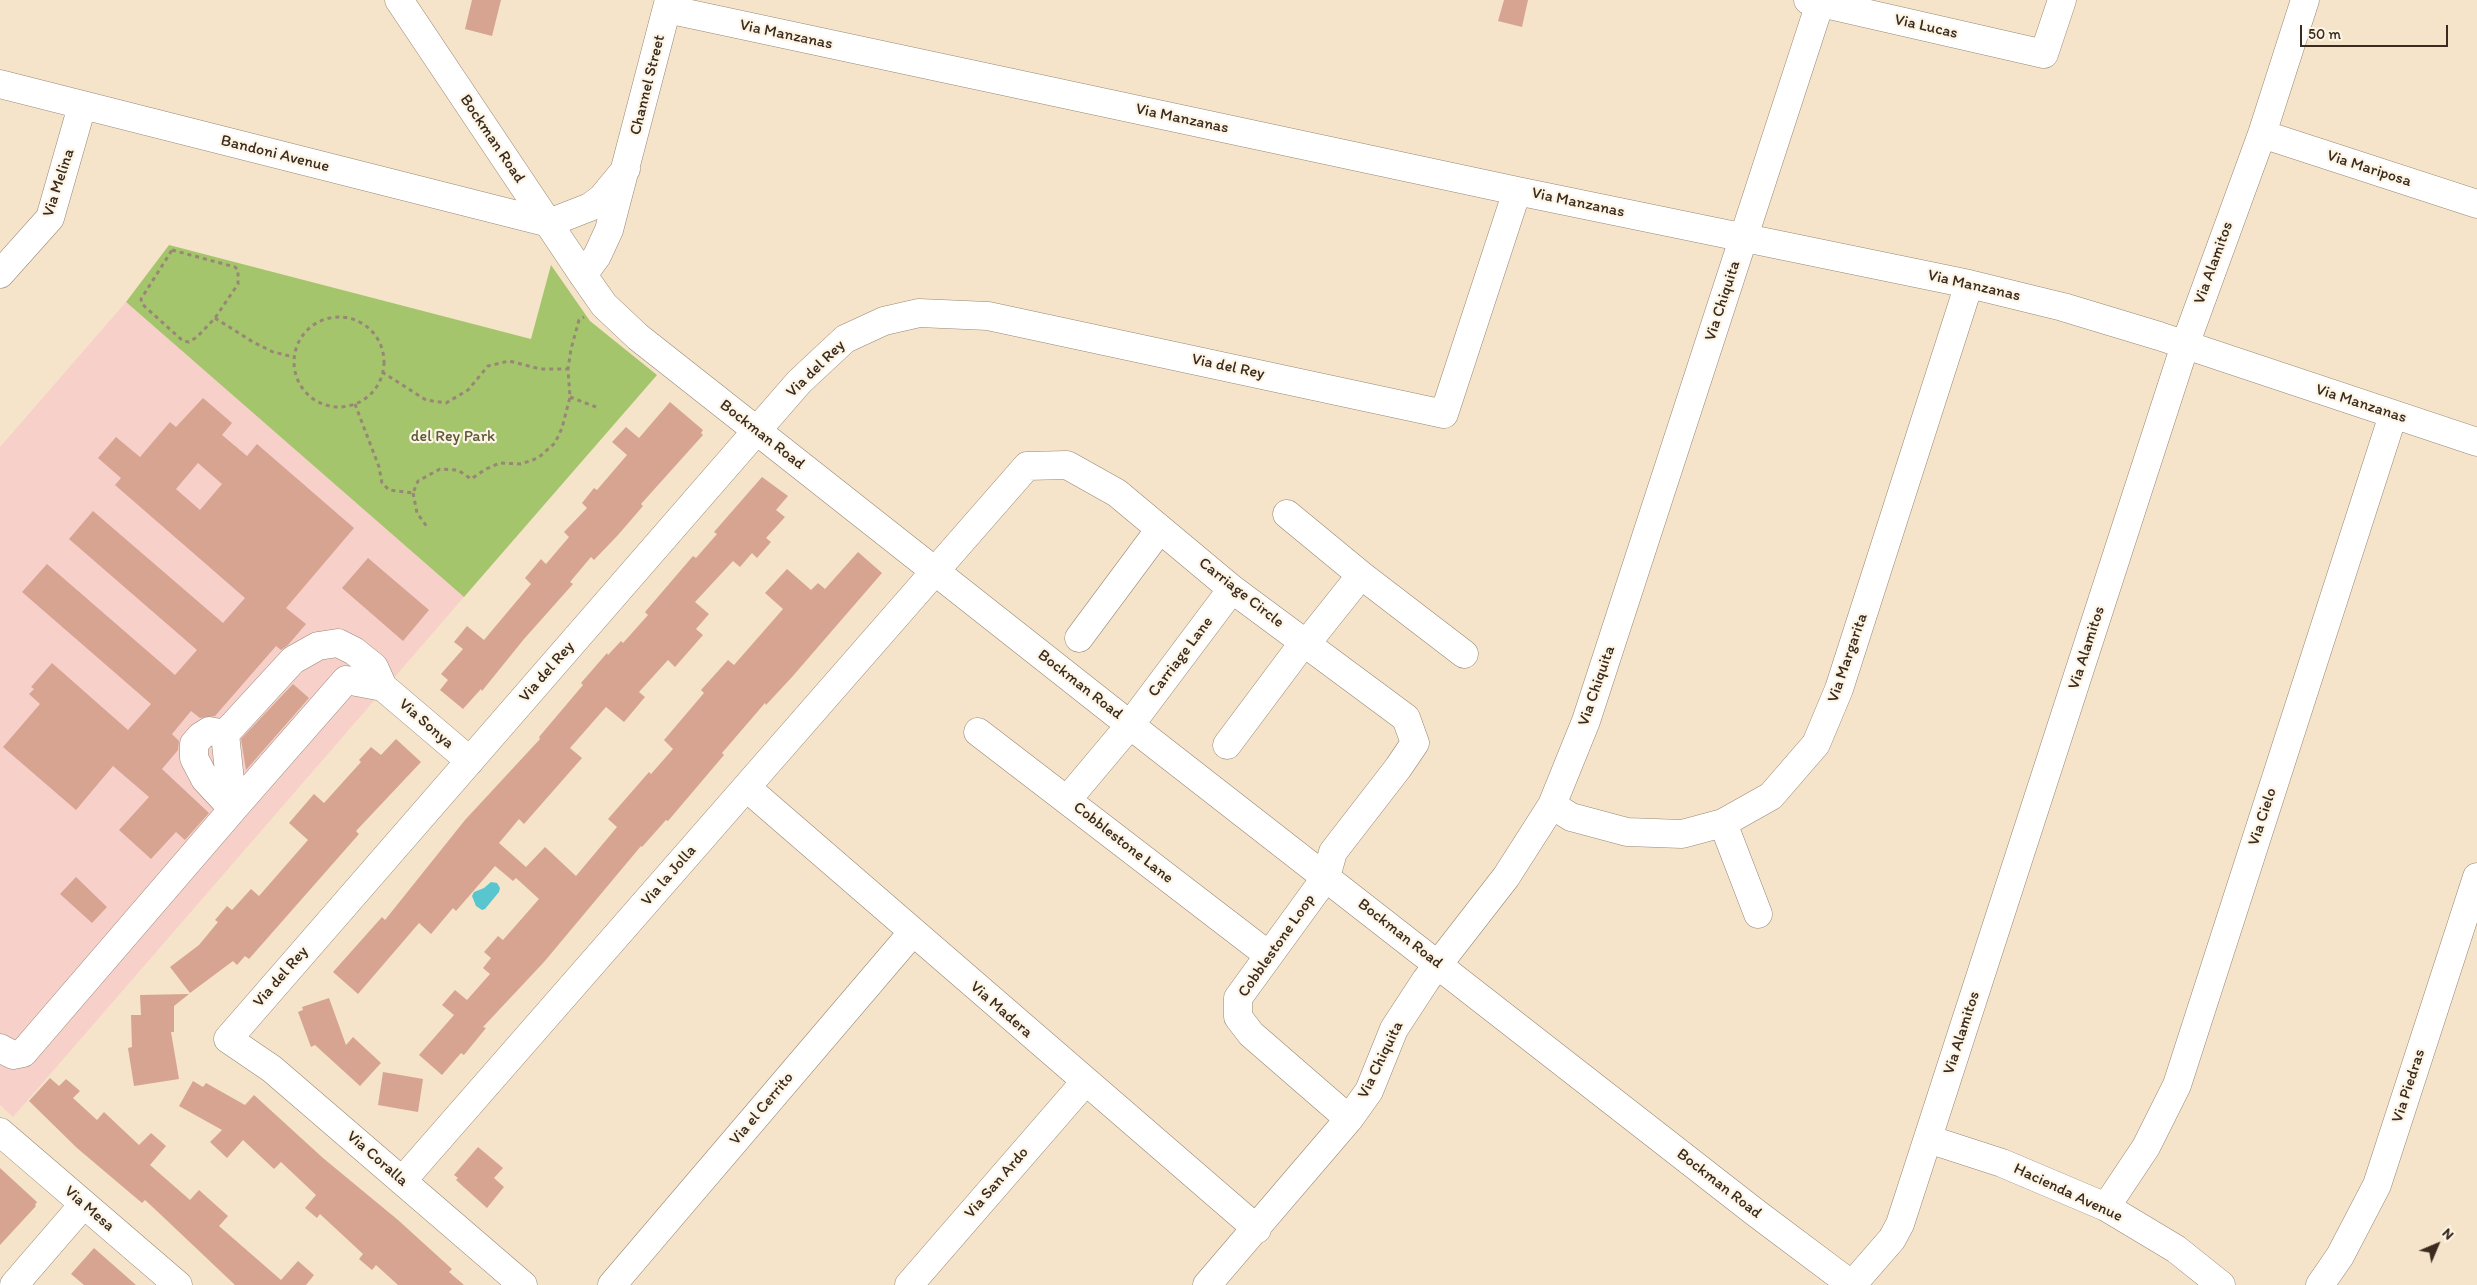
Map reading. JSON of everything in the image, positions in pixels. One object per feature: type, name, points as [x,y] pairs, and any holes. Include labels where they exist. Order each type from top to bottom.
[{"type":"street","name":"Bockman Road","points":[[399,0],[604,305],[638,337],[1130,725],[1438,963],[1756,1213],[1852,1285]]},
{"type":"street","name":"Via Lucas","points":[[1816,1],[2044,54],[2062,0]]},
{"type":"street","name":"Via Alamitos","points":[[1852,1285],[1892,1239],[1900,1224],[2184,345],[2262,134],[2305,0]]},
{"type":"street","name":"Via Chiquita","points":[[1208,1285],[1349,1119],[1369,1091],[1394,1029],[1438,963],[1506,876],[1552,805],[1586,721],[1744,238],[1816,1]]},
{"type":"street","name":"Channel Street","points":[[583,275],[597,256],[609,230],[668,4]]},
{"type":"street","name":"Via Manzanas","points":[[668,4],[1517,191],[1969,284],[2063,307],[2477,442]]},
{"type":"street","name":"Bandoni Avenue","points":[[0,84],[550,223]]},
{"type":"street","name":"Via Melina","points":[[0,274],[50,218],[82,106]]},
{"type":"street","name":"Via Mariposa","points":[[2262,134],[2475,196]]},
{"type":"street","name":"Channel Street","points":[[550,223],[590,207],[602,198],[626,169]]},
{"type":"street","name":"Via del Rey","points":[[228,1039],[800,382],[846,339],[884,321],[919,313],[988,316],[1444,414],[1517,191]]},
{"type":"street","name":"Via Margarita","points":[[1552,805],[1570,817],[1627,832],[1682,834],[1723,823],[1771,796],[1816,744],[1839,689],[1969,284]]},
{"type":"street","name":"Via Cielo","points":[[2106,1207],[2146,1147],[2177,1085],[2393,415]]},
{"type":"street","name":"Carriage Circle","points":[[935,570],[1027,466],[1067,465],[1117,493],[1232,589],[1406,718],[1415,743],[1398,768],[1332,852],[1326,877]]},
{"type":"street","points":[[1287,514],[1361,575],[1464,654]]},
{"type":"street","points":[[1079,638],[1160,529]]},
{"type":"street","name":"Via la Jolla","points":[[402,1181],[935,570]]},
{"type":"street","points":[[1227,745],[1305,643],[1361,575]]},
{"type":"street","name":"Carriage Lane","points":[[1067,800],[1130,725],[1232,589]]},
{"type":"street","points":[[233,809],[225,734],[293,660],[318,646],[338,644],[354,651],[374,667],[383,686]]},
{"type":"street","points":[[0,1048],[13,1055],[23,1053],[346,680],[383,686]]},
{"type":"street","name":"Via Sonya","points":[[383,686],[470,761]]},
{"type":"street","name":"Cobblestone Lane","points":[[978,732],[1268,954]]},
{"type":"street","name":"Via Madera","points":[[746,788],[912,934],[1257,1229]]},
{"type":"street","points":[[1723,823],[1758,914]]},
{"type":"street","name":"Cobblestone Loop","points":[[1326,877],[1268,954],[1238,998],[1238,1017],[1251,1034],[1349,1119]]},
{"type":"street","name":"Via Piedras","points":[[2320,1285],[2340,1256],[2378,1185],[2477,877]]},
{"type":"street","name":"Via el Cerrito","points":[[612,1285],[912,934]]},
{"type":"street","name":"Via Coralla","points":[[228,1039],[272,1069],[522,1285]]},
{"type":"street","name":"Via San Ardo","points":[[909,1285],[1085,1082]]},
{"type":"street","name":"Via Mesa","points":[[0,1132],[178,1285]]},
{"type":"street","name":"Hacienda Avenue","points":[[1928,1139],[2002,1163],[2106,1207],[2176,1249],[2221,1285]]},
{"type":"street","points":[[14,1285],[83,1205]]},
{"type":"path","points":[[172,250],[235,267],[238,270],[238,284],[215,318],[197,337],[189,342],[183,341],[142,304],[142,294],[172,250]]},
{"type":"path","points":[[428,528],[417,513],[413,493],[418,481],[434,471],[448,468],[458,470],[471,479],[486,468],[500,463],[521,464],[538,458],[555,443],[562,428],[570,397],[568,369],[579,320],[604,305]]},
{"type":"path","points":[[340,316],[364,324],[373,332],[380,342],[383,354],[382,372],[375,389],[366,398],[355,404],[331,406],[309,396],[295,376],[294,357],[299,339],[306,330],[322,320],[340,316]]},
{"type":"path","points":[[215,318],[273,352],[294,357]]},
{"type":"path","points":[[382,372],[426,400],[446,403],[468,390],[488,366],[509,362],[540,369],[568,369]]},
{"type":"path","points":[[570,397],[596,407]]},
{"type":"path","points":[[355,404],[379,467],[382,484],[389,490],[413,493]]},
{"type":"shaded area","points":[[126,302],[464,597],[13,1117],[0,1105],[0,447]]},
{"type":"green space","name":"del Rey Park","points":[[169,245],[531,339],[551,265],[590,321],[657,375],[464,597],[126,302]]},
{"type":"water","points":[[491,882],[497,883],[500,888],[499,892],[482,910],[476,906],[472,896],[474,892],[484,888]]},
{"type":"building","points":[[472,0],[501,0],[492,36],[465,29]]},
{"type":"building","points":[[1504,0],[1528,0],[1522,27],[1498,21]]},
{"type":"building","points":[[203,398],[232,423],[222,435],[247,456],[257,444],[354,528],[286,608],[306,624],[288,645],[281,650],[276,646],[215,716],[200,718],[191,711],[172,734],[179,741],[178,750],[162,769],[209,813],[185,840],[176,832],[151,859],[119,830],[149,797],[113,766],[76,810],[3,747],[40,704],[29,694],[34,689],[31,687],[52,663],[128,730],[151,704],[22,592],[47,564],[175,675],[197,650],[69,539],[93,511],[223,623],[245,598],[115,485],[121,478],[98,458],[116,437],[140,457],[170,422],[176,427]],"holes":[[[198,463],[222,484],[200,510],[176,489]]]},
{"type":"building","points":[[670,402],[703,430],[701,433],[703,435],[641,504],[643,506],[618,535],[594,560],[591,557],[570,582],[573,584],[524,639],[482,691],[481,689],[463,709],[440,690],[448,680],[441,674],[463,649],[454,642],[467,626],[484,640],[531,584],[525,578],[541,559],[546,564],[569,537],[564,532],[587,508],[582,503],[594,488],[597,490],[627,455],[612,442],[626,427],[639,438]]},
{"type":"building","points":[[762,477],[788,496],[776,510],[785,517],[766,538],[771,542],[757,558],[752,553],[740,567],[733,561],[695,602],[709,614],[696,629],[703,635],[675,667],[668,660],[639,692],[645,697],[624,722],[606,707],[570,748],[582,758],[524,824],[519,819],[499,843],[526,867],[545,847],[576,876],[617,827],[608,819],[649,772],[651,774],[673,749],[664,740],[704,693],[701,690],[728,660],[734,665],[783,609],[765,593],[787,569],[811,590],[818,583],[825,589],[858,552],[882,573],[792,677],[766,705],[765,703],[668,821],[666,820],[641,846],[544,962],[483,1027],[486,1028],[464,1055],[461,1053],[442,1075],[419,1055],[454,1015],[442,1005],[455,990],[467,1000],[490,974],[483,968],[491,958],[484,952],[498,936],[503,940],[539,899],[516,878],[513,881],[495,866],[456,911],[453,908],[431,934],[419,923],[358,994],[333,972],[382,917],[385,920],[465,820],[540,739],[539,737],[583,685],[581,683],[607,653],[608,655],[621,641],[623,643],[648,615],[645,612],[693,556],[696,558],[717,534],[714,532]]},
{"type":"building","points":[[368,558],[429,610],[403,641],[342,588]]},
{"type":"building","points":[[293,684],[309,698],[246,770],[241,739]]},
{"type":"building","points":[[396,739],[421,762],[356,831],[359,834],[249,959],[245,956],[237,965],[233,961],[190,993],[170,967],[199,945],[218,922],[215,920],[227,906],[232,910],[251,889],[259,896],[308,840],[289,823],[314,794],[324,803],[361,762],[359,760],[371,747],[381,755]]},
{"type":"building","points":[[76,877],[107,907],[92,923],[60,894]]},
{"type":"building","points":[[189,994],[174,1006],[174,1032],[171,1032],[179,1079],[134,1086],[128,1048],[132,1047],[131,1015],[141,1015],[140,995]]},
{"type":"building","points":[[329,998],[346,1045],[353,1037],[381,1063],[360,1086],[315,1045],[311,1047],[298,1012],[303,1010],[302,1007]]},
{"type":"building","points":[[383,1072],[423,1079],[418,1112],[378,1105]]},
{"type":"building","points":[[50,1078],[59,1086],[66,1079],[80,1091],[73,1098],[97,1120],[104,1112],[139,1145],[151,1133],[166,1146],[150,1165],[190,1200],[199,1190],[228,1216],[219,1226],[281,1280],[298,1261],[314,1275],[306,1285],[235,1285],[145,1200],[142,1203],[77,1148],[29,1101]]},
{"type":"building","points":[[193,1081],[203,1087],[206,1083],[245,1105],[254,1095],[323,1158],[398,1220],[452,1269],[449,1272],[464,1285],[398,1285],[376,1265],[372,1270],[359,1259],[363,1254],[320,1214],[317,1218],[305,1208],[316,1195],[281,1162],[274,1169],[243,1140],[227,1158],[210,1142],[222,1130],[179,1106]]},
{"type":"building","points":[[478,1147],[503,1168],[494,1178],[504,1187],[487,1208],[456,1180],[458,1178],[454,1175]]},
{"type":"building","points":[[0,1168],[37,1202],[36,1206],[0,1245]]},
{"type":"building","points":[[94,1248],[136,1285],[84,1285],[71,1274]]}]
